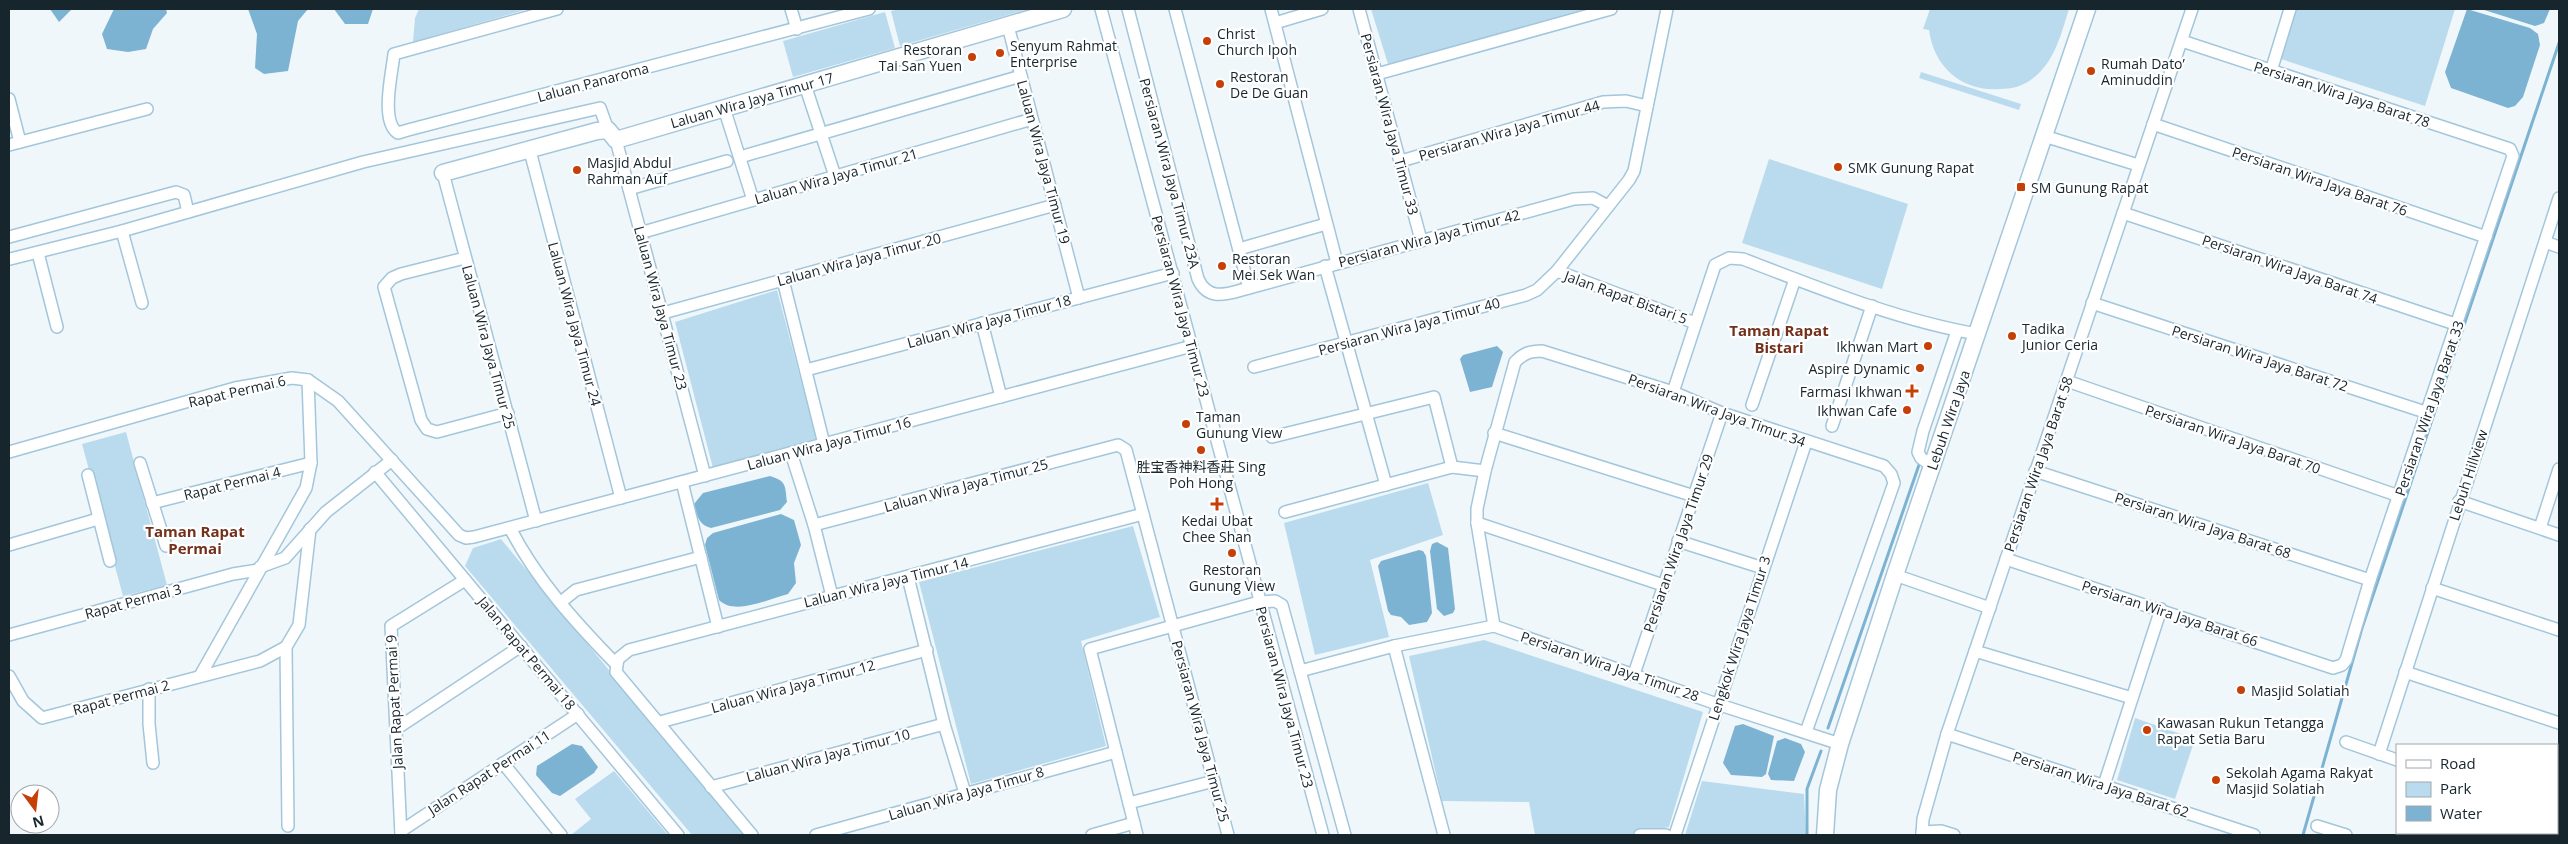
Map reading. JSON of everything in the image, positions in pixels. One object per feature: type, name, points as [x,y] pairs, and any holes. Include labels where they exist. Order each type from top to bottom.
[{"type":"street","points":[[791,9],[797,29]]},
{"type":"street","name":"Laluan Panaroma","points":[[549,10],[394,54],[388,119],[392,129],[398,132],[869,9]]},
{"type":"street","name":"Laluan Wira Jaya Timur 17","points":[[443,173],[597,131],[612,135],[724,108],[1062,9]]},
{"type":"street","name":"Persiaran Wira Jaya Timur 23","points":[[1101,9],[1323,835]]},
{"type":"street","name":"Persiaran Wira Jaya Timur 23A","points":[[1128,9],[1198,280],[1202,288],[1216,296],[1249,288]]},
{"type":"street","points":[[1175,9],[1249,288]]},
{"type":"street","points":[[1271,9],[1336,263]]},
{"type":"street","points":[[1275,23],[1322,9]]},
{"type":"street","name":"Persiaran Wira Jaya Timur 33","points":[[1359,9],[1401,161],[1420,240]]},
{"type":"street","points":[[1377,74],[1611,9]]},
{"type":"street","name":"Lebuh Wira Jaya","points":[[1825,835],[1828,790],[1840,744],[1895,575],[2087,9]]},
{"type":"street","name":"Persiaran Wira Jaya Barat 58","points":[[1922,834],[1923,819],[1947,734],[2192,9]]},
{"type":"street","points":[[2271,71],[2290,9]]},
{"type":"street","name":"Persiaran Wira Jaya Timur 40","points":[[1254,367],[1526,295],[1537,290],[1557,271],[1634,171],[1663,10]]},
{"type":"street","name":"Laluan Wira Jaya Timur 19","points":[[1008,26],[1079,298]]},
{"type":"street","name":"Persiaran Wira Jaya Barat 78","points":[[2182,41],[2503,146]]},
{"type":"street","points":[[740,157],[1021,76]]},
{"type":"street","points":[[805,85],[835,176]]},
{"type":"street","points":[[9,99],[14,144],[147,109]]},
{"type":"street","name":"Persiaran Wira Jaya Timur 44","points":[[1401,161],[1603,102],[1626,101],[1647,106]]},
{"type":"street","name":"Laluan Wira Jaya Timur 23","points":[[188,212],[362,162],[600,108],[612,135],[629,189],[705,476]]},
{"type":"street","points":[[724,108],[753,200]]},
{"type":"street","name":"Laluan Wira Jaya Timur 21","points":[[640,233],[1032,119]]},
{"type":"street","name":"Persiaran Wira Jaya Barat 76","points":[[2153,124],[2486,238]]},
{"type":"street","points":[[2044,136],[2138,165]]},
{"type":"street","name":"Persiaran Wira Jaya Barat 33","points":[[2333,668],[2342,665],[2346,660],[2370,580],[2458,325],[2513,156],[2510,149],[2503,146]]},
{"type":"street","name":"Laluan Wira Jaya Timur 24","points":[[530,150],[621,498]]},
{"type":"street","points":[[629,189],[727,161]]},
{"type":"street","name":"Laluan Wira Jaya Timur 25","points":[[443,173],[536,521]]},
{"type":"street","points":[[9,237],[176,192],[184,195],[188,212],[122,231],[10,259]]},
{"type":"street","name":"Persiaran Wira Jaya Timur 42","points":[[1249,288],[1584,197],[1594,198],[1608,206]]},
{"type":"street","name":"Lebuh Hillview","points":[[2378,754],[2559,198]]},
{"type":"street","name":"Laluan Wira Jaya Timur 20","points":[[663,313],[1055,205]]},
{"type":"street","name":"Persiaran Wira Jaya Barat 74","points":[[2123,212],[2458,325]]},
{"type":"street","points":[[1239,249],[1326,224]]},
{"type":"street","points":[[122,231],[142,303]]},
{"type":"street","points":[[2544,242],[2559,247]]},
{"type":"street","points":[[38,253],[57,327]]},
{"type":"street","points":[[465,258],[401,274],[392,278],[384,287],[421,420],[428,429],[437,432],[508,413]]},
{"type":"street","points":[[1673,392],[1715,265],[1729,258],[1743,259],[1872,306],[1957,331],[1977,334]]},
{"type":"street","points":[[1325,266],[1386,485]]},
{"type":"street","name":"Jalan Rapat Bistari 5","points":[[1557,271],[1695,322]]},
{"type":"street","name":"Laluan Wira Jaya Timur 18","points":[[806,370],[1173,273]]},
{"type":"street","points":[[1752,405],[1795,279]]},
{"type":"street","points":[[783,280],[824,444]]},
{"type":"street","name":"Persiaran Wira Jaya Barat 72","points":[[2092,303],[2428,413]]},
{"type":"street","points":[[1832,426],[1872,306]]},
{"type":"street","points":[[982,323],[1001,397]]},
{"type":"street","points":[[1933,467],[1921,458],[1918,452],[1923,431],[1957,331]]},
{"type":"street","name":"Laluan Wira Jaya Timur 16","points":[[392,460],[459,535],[466,538],[510,528],[1192,346]]},
{"type":"street","name":"Persiaran Wira Jaya Timur 34","points":[[1494,433],[1516,362],[1522,355],[1531,351],[1542,351],[1673,392],[1722,413],[1884,466],[1891,474],[1894,483],[1806,732]]},
{"type":"street","name":"Rapat Permai 6","points":[[9,452],[235,388],[292,378],[308,380]]},
{"type":"street","points":[[308,380],[338,401],[392,460],[375,472]]},
{"type":"street","points":[[200,676],[306,488],[311,463],[308,380]]},
{"type":"street","name":"Persiaran Wira Jaya Barat 70","points":[[2066,381],[2399,496]]},
{"type":"street","points":[[1272,438],[1434,397],[1452,467]]},
{"type":"street","name":"Persiaran Wira Jaya Timur 29","points":[[1634,674],[1662,586],[1722,413]]},
{"type":"street","points":[[1300,671],[1394,646],[1494,626],[1477,523],[1477,509],[1494,433],[1694,496]]},
{"type":"street","name":"Lengkok Wira Jaya Timur 3","points":[[1675,835],[1717,704],[1806,442]]},
{"type":"street","name":"Laluan Wira Jaya Timur 25","points":[[814,525],[1118,444]]},
{"type":"street","name":"Persiaran Wira Jaya Timur 25","points":[[1118,444],[1126,450],[1228,835]]},
{"type":"street","points":[[791,453],[814,525],[832,596]]},
{"type":"street","points":[[140,463],[166,546]]},
{"type":"street","name":"Rapat Permai 4","points":[[152,503],[311,463]]},
{"type":"street","points":[[1285,512],[1452,467],[1485,472]]},
{"type":"street","points":[[2540,528],[2559,469]]},
{"type":"street","name":"Persiaran Wira Jaya Barat 68","points":[[2035,470],[2370,580]]},
{"type":"street","name":"Rapat Permai 3","points":[[9,635],[233,574],[259,569],[285,558],[326,512],[375,472]]},
{"type":"street","name":"Jalan Rapat Permai 18","points":[[375,472],[678,835]]},
{"type":"street","points":[[88,475],[110,561]]},
{"type":"street","points":[[682,482],[718,626]]},
{"type":"street","points":[[2459,501],[2559,535]]},
{"type":"street","name":"Laluan Wira Jaya Timur 14","points":[[616,664],[629,650],[1142,514]]},
{"type":"street","points":[[9,545],[98,519]]},
{"type":"street","points":[[1477,523],[1662,586]]},
{"type":"street","points":[[510,528],[537,575],[588,635],[616,664],[616,672],[660,722],[752,835]]},
{"type":"street","points":[[288,826],[286,647],[299,625],[310,529]]},
{"type":"street","points":[[1678,541],[1763,568]]},
{"type":"street","points":[[561,602],[576,590],[701,557]]},
{"type":"street","name":"Persiaran Wira Jaya Barat 66","points":[[2006,559],[2161,609],[2333,668]]},
{"type":"street","points":[[1895,575],[1990,608]]},
{"type":"street","points":[[908,577],[944,724],[965,793]]},
{"type":"street","name":"Jalan Rapat Permai 9","points":[[401,833],[391,626],[465,580]]},
{"type":"street","points":[[2432,588],[2559,630]]},
{"type":"street","name":"Persiaran Wira Jaya Timur 25","points":[[1116,752],[1090,649],[1259,602],[1275,601],[1282,605]]},
{"type":"street","name":"Persiaran Wira Jaya Timur 23","points":[[1282,605],[1341,834]]},
{"type":"street","points":[[2104,785],[2161,609]]},
{"type":"street","name":"Persiaran Wira Jaya Timur 28","points":[[1494,626],[1717,704],[1840,744]]},
{"type":"street","points":[[396,729],[521,646]]},
{"type":"street","points":[[1394,646],[1444,835]]},
{"type":"street","name":"Rapat Permai 2","points":[[9,676],[23,701],[42,718],[260,661],[286,647]]},
{"type":"street","name":"Laluan Wira Jaya Timur 12","points":[[660,722],[927,650]]},
{"type":"street","points":[[1975,651],[2132,698]]},
{"type":"street","points":[[2405,672],[2559,723]]},
{"type":"street","points":[[149,689],[149,724],[153,763]]},
{"type":"street","name":"Jalan Rapat Permai 11","points":[[401,833],[578,714]]},
{"type":"street","name":"Laluan Wira Jaya Timur 10","points":[[711,787],[944,724]]},
{"type":"street","name":"Persiaran Wira Jaya Barat 62","points":[[1947,734],[2254,835]]},
{"type":"street","points":[[2346,742],[2396,760]]},
{"type":"street","points":[[1116,752],[1137,835]]},
{"type":"street","name":"Laluan Wira Jaya Timur 8","points":[[816,835],[1116,752]]},
{"type":"street","points":[[503,763],[557,834]]},
{"type":"street","points":[[1129,803],[1214,781]]},
{"type":"street","points":[[1092,835],[1134,823]]},
{"type":"street","points":[[2317,826],[2346,835]]},
{"type":"street","points":[[1922,834],[1941,831],[1954,835]]},
{"type":"street","points":[[1640,835],[1666,835]]},
{"type":"green space","points":[[419,9],[528,9],[413,42],[415,18]]},
{"type":"green space","points":[[900,9],[1028,9],[900,46],[891,11]]},
{"type":"green space","points":[[1371,9],[1602,9],[1388,64]]},
{"type":"green space","points":[[1930,9],[2069,9],[2052,56],[2040,72],[2029,81],[2013,88],[1987,89],[1963,82],[1944,66],[1932,44],[1929,30],[1923,29]]},
{"type":"green space","points":[[2296,9],[2455,9],[2425,106],[2281,59]]},
{"type":"green space","points":[[885,12],[895,48],[793,77],[783,41]]},
{"type":"green space","points":[[1921,72],[2021,104],[2019,110],[1919,78]]},
{"type":"green space","points":[[1769,159],[1908,204],[1882,289],[1742,243]]},
{"type":"green space","points":[[777,290],[817,441],[713,468],[675,322]]},
{"type":"green space","points":[[126,432],[167,585],[123,596],[82,444]]},
{"type":"green space","points":[[1428,483],[1443,535],[1370,560],[1389,637],[1315,655],[1284,523]]},
{"type":"green space","points":[[1133,526],[1160,617],[1081,641],[1106,746],[971,784],[919,582]]},
{"type":"green space","points":[[501,539],[745,835],[692,835],[465,566],[473,548]]},
{"type":"green space","points":[[1484,640],[1703,712],[1669,827],[1631,835],[1535,835],[1529,802],[1442,801],[1409,656]]},
{"type":"green space","points":[[2135,718],[2195,739],[2175,799],[2117,780]]},
{"type":"green space","points":[[614,771],[668,835],[571,835],[591,819],[575,799]]},
{"type":"green space","points":[[1702,781],[1804,794],[1806,835],[1685,835]]},
{"type":"water","points":[[50,9],[72,9],[59,22]]},
{"type":"water","points":[[114,9],[166,9],[167,13],[153,29],[146,49],[128,52],[107,49],[102,34]]},
{"type":"water","points":[[248,9],[308,9],[298,21],[288,71],[264,74],[255,68],[257,34]]},
{"type":"water","points":[[334,9],[373,9],[368,24],[345,24]]},
{"type":"water","points":[[2467,9],[2530,28],[2538,34],[2540,45],[2523,97],[2515,106],[2508,108],[2451,88],[2445,72]]},
{"type":"water","points":[[2481,9],[2550,9],[2544,23],[2535,26]]},
{"type":"water","points":[[1497,346],[1503,352],[1492,387],[1470,392],[1460,359],[1463,355]]},
{"type":"water","points":[[770,476],[780,480],[785,488],[787,502],[780,510],[711,528],[704,525],[699,519],[694,504],[703,493]]},
{"type":"water","points":[[781,514],[794,520],[801,545],[794,563],[796,583],[788,594],[752,605],[734,607],[726,605],[719,600],[705,545],[707,538],[713,533]]},
{"type":"water","points":[[1437,542],[1448,548],[1455,609],[1453,613],[1444,616],[1437,609],[1430,551],[1432,544]]},
{"type":"water","points":[[1419,550],[1423,551],[1426,556],[1432,613],[1427,622],[1409,625],[1401,617],[1391,615],[1388,611],[1378,566],[1381,561]]},
{"type":"water","points":[[1743,724],[1774,736],[1766,774],[1762,777],[1731,775],[1723,763],[1735,726]]},
{"type":"water","points":[[1785,738],[1801,744],[1805,752],[1794,781],[1771,780],[1768,774],[1777,741]]},
{"type":"water","points":[[572,744],[582,746],[598,767],[594,773],[560,796],[552,793],[536,775],[537,766]]},
{"type":"waterway","points":[[2303,835],[2362,628],[2559,43]]},
{"type":"waterway","points":[[1828,728],[1920,462]]},
{"type":"waterway","points":[[1807,835],[1807,789],[1821,751]]},
{"type":"place","name":"Christ Church Ipoh","points":[[1207,41]]},
{"type":"place","name":"Senyum Rahmat Enterprise","points":[[1000,53]]},
{"type":"place","name":"Restoran Tai San Yuen","points":[[972,57]]},
{"type":"place","name":"Rumah Dato’ Aminuddin","points":[[2091,71]]},
{"type":"place","name":"Restoran De De Guan","points":[[1220,84]]},
{"type":"place","name":"SMK Gunung Rapat","points":[[1838,167]]},
{"type":"place","name":"Masjid Abdul Rahman Auf","points":[[577,170]]},
{"type":"place","name":"SM Gunung Rapat","points":[[2021,187]]},
{"type":"place","name":"Restoran Mei Sek Wan","points":[[1222,266]]},
{"type":"place","name":"Tadika Junior Ceria","points":[[2012,336]]},
{"type":"place","name":"Ikhwan Mart","points":[[1928,346]]},
{"type":"place","name":"Aspire Dynamic","points":[[1920,368]]},
{"type":"place","name":"Farmasi Ikhwan","points":[[1912,391]]},
{"type":"place","name":"Ikhwan Cafe","points":[[1907,410]]},
{"type":"place","name":"Taman Gunung View","points":[[1186,424]]},
{"type":"place","name":"胜宝香神料香莊 Sing Poh Hong","points":[[1201,450]]},
{"type":"place","name":"Kedai Ubat Chee Shan","points":[[1217,504]]},
{"type":"place","name":"Restoran Gunung View","points":[[1232,553]]},
{"type":"place","name":"Masjid Solatiah","points":[[2241,690]]},
{"type":"place","name":"Kawasan Rukun Tetangga Rapat Setia Baru","points":[[2147,730]]},
{"type":"place","name":"Sekolah Agama Rakyat Masjid Solatiah","points":[[2216,780]]},
{"type":"district","name":"Taman Rapat Bistari","points":[[1779,338]]},
{"type":"district","name":"Taman Rapat Permai","points":[[195,540]]}]
